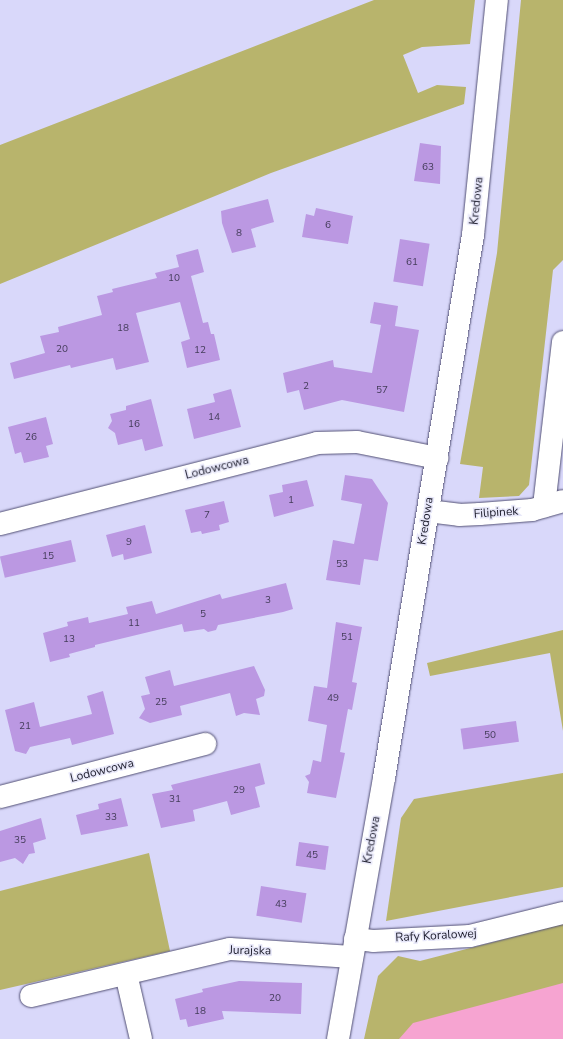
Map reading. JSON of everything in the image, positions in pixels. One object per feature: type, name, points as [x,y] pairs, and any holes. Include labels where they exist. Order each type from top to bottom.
[{"type":"street","name":"Kredowa","points":[[338,1039],[437,458],[473,235],[496,0]]},
{"type":"street","points":[[554,504],[563,342]]},
{"type":"street","name":"Lodowcowa","points":[[0,524],[317,442],[357,442],[437,458]]},
{"type":"street","name":"Filipinek","points":[[428,511],[458,515],[532,510],[554,504]]},
{"type":"street","name":"Lodowcowa","points":[[0,797],[205,744]]},
{"type":"street","name":"Rafy Koralowej","points":[[353,948],[373,941],[470,936],[563,913]]},
{"type":"street","name":"Jurajska","points":[[31,996],[230,949],[353,948]]},
{"type":"street","points":[[126,974],[141,1039]]},
{"type":"shaded area","points":[[374,0],[475,0],[470,44],[422,47],[403,55],[418,93],[437,85],[466,87],[464,104],[271,173],[0,284],[0,145]]},
{"type":"shaded area","points":[[521,0],[563,0],[563,260],[553,270],[529,485],[519,496],[479,498],[483,467],[460,464],[497,253]]},
{"type":"shaded area","points":[[563,630],[563,731],[550,653],[430,676],[427,663]]},
{"type":"shaded area","points":[[563,773],[563,887],[386,921],[401,818],[414,799]]},
{"type":"shaded area","points":[[149,853],[170,951],[0,990],[0,891]]},
{"type":"shaded area","points":[[563,924],[563,1039],[364,1039],[378,976],[398,956],[420,961]]},
{"type":"shaded area","points":[[563,983],[563,1039],[399,1039],[413,1023]]},
{"type":"building","points":[[420,143],[441,146],[440,184],[414,181]]},
{"type":"building","points":[[268,199],[274,222],[251,229],[256,247],[232,253],[222,223],[221,211]]},
{"type":"building","points":[[316,208],[353,216],[348,244],[302,237],[306,214],[314,216]]},
{"type":"building","points":[[400,239],[430,244],[423,286],[393,281]]},
{"type":"building","points":[[198,249],[204,272],[191,276],[203,323],[208,322],[211,334],[214,334],[220,360],[187,368],[181,342],[190,339],[180,302],[136,313],[149,362],[116,370],[113,358],[71,368],[70,365],[14,379],[10,363],[45,353],[40,336],[59,332],[58,327],[102,315],[97,296],[113,292],[112,289],[157,278],[155,273],[179,267],[176,255]]},
{"type":"building","points":[[374,302],[398,306],[395,326],[419,330],[404,412],[342,400],[304,410],[299,390],[287,393],[283,373],[333,360],[334,367],[372,373],[381,325],[370,323]]},
{"type":"building","points":[[231,389],[241,427],[194,439],[187,409],[215,402],[213,394]]},
{"type":"building","points":[[151,399],[163,446],[145,451],[142,439],[118,445],[115,433],[108,428],[112,421],[110,414],[126,410],[126,406]]},
{"type":"building","points":[[46,417],[53,444],[46,446],[49,457],[24,463],[21,452],[15,454],[8,427]]},
{"type":"building","points":[[345,475],[372,479],[388,503],[378,561],[364,559],[360,585],[326,580],[333,540],[354,544],[362,504],[341,500]]},
{"type":"building","points":[[307,480],[314,506],[274,517],[269,495],[283,492],[282,485]]},
{"type":"building","points":[[224,501],[229,522],[219,525],[220,530],[202,534],[201,531],[191,533],[185,510]]},
{"type":"building","points":[[145,525],[152,553],[124,560],[123,554],[112,557],[106,535]]},
{"type":"building","points":[[71,540],[76,561],[5,578],[0,556]]},
{"type":"building","points":[[286,583],[293,609],[218,625],[216,630],[208,632],[204,629],[184,632],[182,624],[95,645],[95,647],[69,654],[70,657],[50,662],[43,633],[68,626],[67,622],[88,617],[89,623],[128,614],[126,607],[152,601],[156,614],[220,594],[222,599]]},
{"type":"building","points":[[336,622],[362,627],[352,682],[357,683],[352,710],[348,709],[340,752],[345,753],[336,798],[307,793],[309,782],[305,776],[310,774],[313,760],[321,762],[327,725],[308,721],[314,686],[327,688]]},
{"type":"building","points":[[254,666],[265,690],[264,696],[256,699],[260,715],[244,713],[236,716],[230,693],[180,706],[182,715],[150,723],[139,718],[145,709],[141,696],[150,694],[145,677],[170,670],[174,686]]},
{"type":"building","points":[[103,691],[114,734],[72,745],[70,738],[30,747],[26,754],[15,751],[5,710],[34,702],[40,727],[92,714],[87,696]]},
{"type":"building","points":[[516,721],[519,742],[463,750],[461,729]]},
{"type":"building","points":[[260,763],[265,784],[255,787],[260,807],[231,815],[227,801],[193,810],[195,821],[161,828],[152,794],[173,790],[171,785]]},
{"type":"building","points":[[121,798],[128,826],[81,835],[76,815],[99,809],[98,804]]},
{"type":"building","points":[[41,818],[46,839],[33,843],[35,853],[29,854],[23,864],[15,858],[0,862],[0,831]]},
{"type":"building","points":[[299,842],[329,846],[325,870],[296,866]]},
{"type":"building","points":[[261,886],[306,893],[302,923],[256,916]]},
{"type":"building","points":[[239,981],[302,983],[301,1014],[222,1011],[224,1019],[188,1027],[186,1019],[180,1020],[175,999],[203,992],[202,989]]}]
